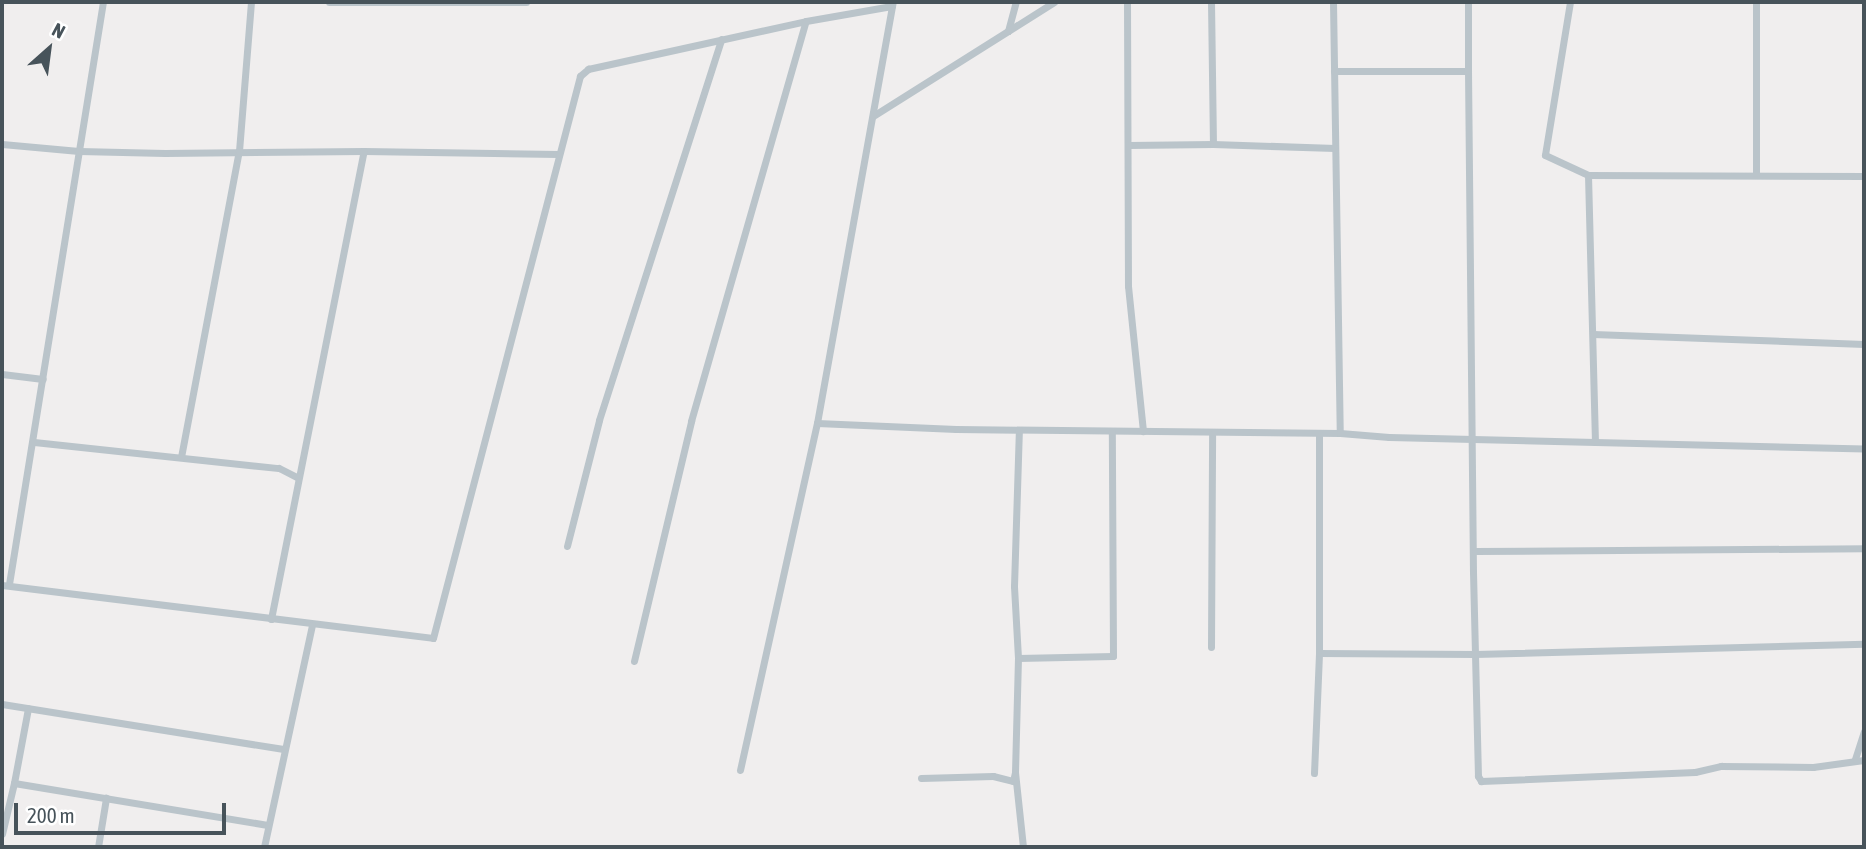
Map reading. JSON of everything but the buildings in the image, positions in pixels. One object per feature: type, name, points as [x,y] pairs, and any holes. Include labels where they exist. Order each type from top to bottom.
[{"type":"street","points":[[103,2],[34,442],[5,585],[433,638],[580,76],[588,69],[892,4],[817,423],[740,770]]},
{"type":"street","points":[[181,457],[239,151],[251,2]]},
{"type":"street","points":[[329,2],[526,2]]},
{"type":"street","points":[[1008,31],[1016,2]]},
{"type":"street","points":[[873,116],[1054,2]]},
{"type":"street","points":[[1127,2],[1128,286],[1143,431]]},
{"type":"street","points":[[1211,2],[1213,144]]},
{"type":"street","points":[[1333,2],[1340,433]]},
{"type":"street","points":[[1468,2],[1478,776],[1487,783],[1695,772],[1721,766],[1814,767],[1864,760]]},
{"type":"street","points":[[1570,2],[1545,156],[1588,175],[1756,173],[1864,176]]},
{"type":"street","points":[[1756,2],[1756,173]]},
{"type":"street","points":[[634,661],[691,421],[806,21]]},
{"type":"street","points":[[567,546],[599,420],[721,39]]},
{"type":"street","points":[[1334,71],[1468,71]]},
{"type":"street","points":[[2,144],[79,151],[558,154]]},
{"type":"street","points":[[1129,145],[1213,144],[1335,148]]},
{"type":"street","points":[[271,619],[363,151]]},
{"type":"street","points":[[1588,175],[1595,442]]},
{"type":"street","points":[[1593,334],[1864,344]]},
{"type":"street","points":[[2,374],[43,379]]},
{"type":"street","points":[[817,423],[1212,434],[1340,433],[1864,449]]},
{"type":"street","points":[[1019,430],[1014,586],[1018,659],[1015,772],[1024,847]]},
{"type":"street","points":[[1018,659],[1113,656],[1112,432]]},
{"type":"street","points":[[1211,647],[1212,434]]},
{"type":"street","points":[[1314,774],[1319,653],[1319,434]]},
{"type":"street","points":[[34,442],[181,457],[200,462],[279,468],[297,477]]},
{"type":"street","points":[[1475,551],[1864,548]]},
{"type":"street","points":[[264,847],[283,749],[312,625]]},
{"type":"street","points":[[1319,653],[1475,654],[1864,643]]},
{"type":"street","points":[[2,704],[283,749]]},
{"type":"street","points":[[2,834],[28,708]]},
{"type":"street","points":[[1855,760],[1864,731]]},
{"type":"street","points":[[921,778],[993,776],[1013,781],[1015,772]]},
{"type":"street","points":[[14,783],[268,825]]},
{"type":"street","points":[[98,847],[107,798]]}]
